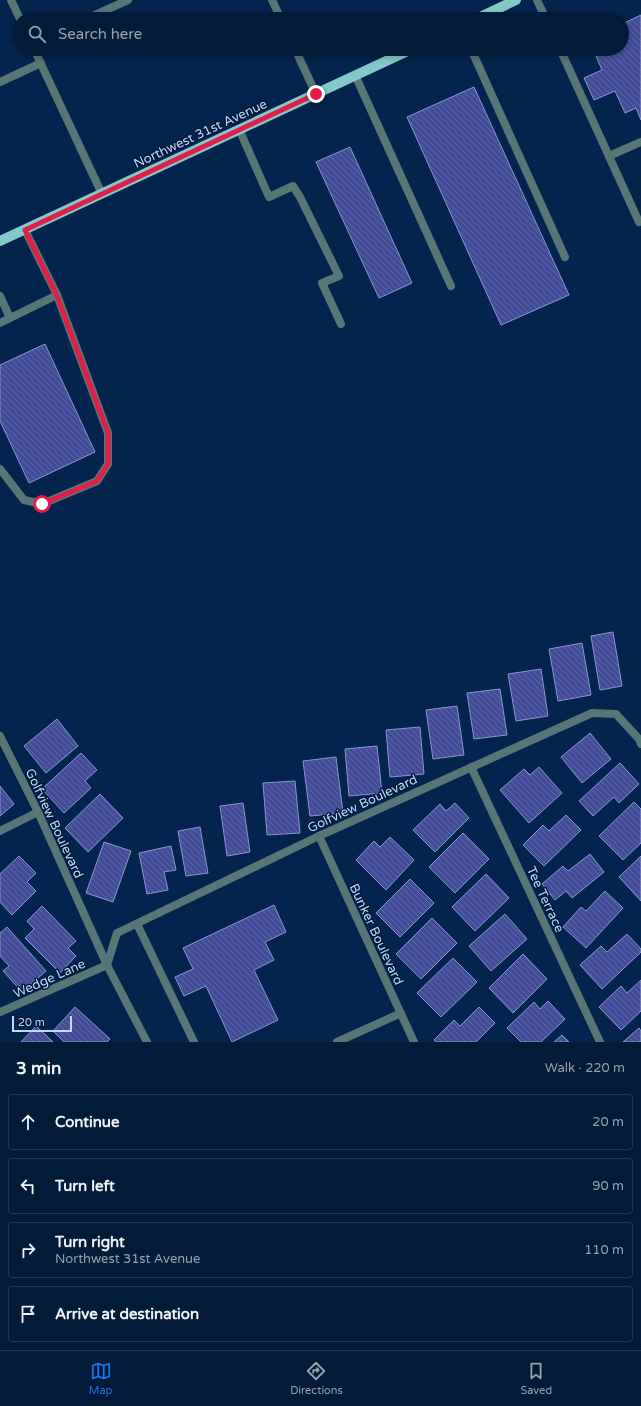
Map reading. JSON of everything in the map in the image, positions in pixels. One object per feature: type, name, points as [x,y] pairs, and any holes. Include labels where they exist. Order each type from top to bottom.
[{"type":"main road","points":[[491,12],[516,0]]},
{"type":"main road","name":"Northwest 31st Avenue","points":[[0,241],[397,56]]},
{"type":"street","points":[[11,0],[17,12]]},
{"type":"street","points":[[101,12],[128,0]]},
{"type":"street","points":[[272,0],[277,12]]},
{"type":"street","points":[[537,0],[543,12]]},
{"type":"street","points":[[38,56],[102,194]]},
{"type":"street","points":[[298,56],[316,94]]},
{"type":"street","points":[[474,56],[565,257]]},
{"type":"street","points":[[563,56],[639,222],[641,221]]},
{"type":"street","points":[[0,82],[41,63]]},
{"type":"street","points":[[355,75],[451,286]]},
{"type":"street","points":[[239,129],[269,197],[293,186],[300,197],[339,276],[322,283],[341,324]]},
{"type":"street","points":[[609,156],[641,142]]},
{"type":"street","points":[[0,469],[24,500],[42,504],[97,481],[108,464],[108,433],[57,296],[25,230]]},
{"type":"street","points":[[0,296],[10,318]]},
{"type":"street","points":[[0,323],[57,296]]},
{"type":"street","name":"Golfview Boulevard","points":[[107,965],[117,933],[319,836],[592,713],[616,714],[641,744]]},
{"type":"street","name":"Golfview Boulevard","points":[[0,736],[38,812],[107,965],[147,1042]]},
{"type":"street","name":"Tee Terrace","points":[[471,767],[600,1042]]},
{"type":"street","points":[[0,831],[38,812]]},
{"type":"street","name":"Bunker Boulevard","points":[[319,836],[414,1042]]},
{"type":"street","points":[[137,924],[194,1042]]},
{"type":"street","name":"Wedge Lane","points":[[0,1012],[107,965]]},
{"type":"street","points":[[337,1042],[401,1014]]},
{"type":"building","points":[[641,15],[641,120],[636,108],[625,113],[615,91],[594,100],[584,78],[602,70],[596,56],[629,56],[629,21]]},
{"type":"building","points":[[474,87],[569,295],[501,325],[407,117]]},
{"type":"building","points":[[350,147],[412,283],[379,298],[316,162]]},
{"type":"building","points":[[45,344],[95,452],[29,483],[0,421],[0,365]]},
{"type":"building","points":[[613,632],[622,686],[600,690],[591,636]]},
{"type":"building","points":[[582,643],[591,695],[558,701],[549,649]]},
{"type":"building","points":[[541,669],[548,716],[516,721],[508,674]]},
{"type":"building","points":[[500,689],[507,735],[474,739],[467,693]]},
{"type":"building","points":[[457,706],[464,755],[433,759],[426,710]]},
{"type":"building","points":[[57,719],[78,746],[46,773],[24,746]]},
{"type":"building","points":[[420,727],[424,774],[390,777],[386,730]]},
{"type":"building","points":[[590,733],[611,759],[582,783],[561,757]]},
{"type":"building","points":[[377,746],[382,793],[349,796],[345,749]]},
{"type":"building","points":[[81,753],[97,770],[85,781],[91,788],[64,813],[42,789]]},
{"type":"building","points":[[336,757],[343,813],[310,816],[303,761]]},
{"type":"building","points":[[620,763],[639,784],[619,803],[614,797],[593,816],[579,801]]},
{"type":"building","points":[[539,767],[562,793],[529,823],[500,790],[524,769],[530,775]]},
{"type":"building","points":[[295,781],[300,833],[267,835],[263,783]]},
{"type":"building","points":[[0,786],[14,804],[0,816]]},
{"type":"building","points":[[100,794],[123,818],[88,852],[65,828]]},
{"type":"building","points":[[634,802],[641,809],[641,843],[623,860],[599,836]]},
{"type":"building","points":[[243,803],[250,852],[227,856],[220,806]]},
{"type":"building","points":[[455,803],[469,818],[435,852],[413,830],[440,804],[446,811]]},
{"type":"building","points":[[566,815],[581,830],[544,866],[523,845],[543,825],[549,831]]},
{"type":"building","points":[[200,827],[208,873],[186,876],[178,831]]},
{"type":"building","points":[[463,833],[489,859],[455,893],[429,867]]},
{"type":"building","points":[[390,837],[414,860],[386,890],[356,860],[374,841],[380,847]]},
{"type":"building","points":[[104,842],[131,851],[113,902],[86,893]]},
{"type":"building","points":[[171,846],[176,870],[164,872],[168,890],[147,894],[139,853]]},
{"type":"building","points":[[590,854],[604,872],[572,898],[566,891],[555,900],[542,884],[563,866],[568,871]]},
{"type":"building","points":[[19,856],[36,873],[27,882],[36,891],[12,915],[0,902],[0,874]]},
{"type":"building","points":[[641,856],[641,901],[619,877]]},
{"type":"building","points":[[486,874],[509,898],[475,931],[452,907]]},
{"type":"building","points":[[410,879],[434,903],[400,937],[376,913]]},
{"type":"building","points":[[605,891],[623,908],[586,948],[563,927],[581,907],[586,911]]},
{"type":"building","points":[[274,905],[286,932],[265,942],[274,960],[254,970],[278,1020],[232,1042],[206,986],[184,996],[175,977],[193,969],[183,948]]},
{"type":"building","points":[[42,906],[76,941],[68,948],[76,956],[60,973],[25,938],[34,929],[27,921]]},
{"type":"building","points":[[505,914],[527,939],[491,971],[469,946]]},
{"type":"building","points":[[432,918],[457,943],[421,979],[396,954]]},
{"type":"building","points":[[7,927],[46,971],[22,992],[3,971],[9,966],[0,956],[0,933]]},
{"type":"building","points":[[627,934],[641,949],[641,952],[602,989],[580,965],[601,946],[607,952]]},
{"type":"building","points":[[523,954],[547,979],[513,1013],[489,988]]},
{"type":"building","points":[[453,958],[477,982],[441,1017],[417,993]]},
{"type":"building","points":[[641,980],[641,1011],[621,1030],[599,1007],[621,986],[627,993]]},
{"type":"building","points":[[548,1001],[565,1019],[541,1042],[521,1042],[507,1028],[534,1002],[540,1009]]},
{"type":"building","points":[[75,1007],[110,1039],[107,1042],[64,1042],[53,1031]]},
{"type":"building","points":[[479,1007],[495,1023],[476,1042],[436,1042],[434,1040],[454,1020],[460,1026]]},
{"type":"building","points":[[36,1026],[53,1042],[21,1042]]},
{"type":"building","points":[[639,1028],[641,1031],[641,1042],[623,1042]]},
{"type":"building","points":[[562,1035],[569,1042],[554,1042]]},
{"type":"route","points":[[42,504],[97,481],[108,464],[108,433],[57,296],[25,230],[316,94]]}]
